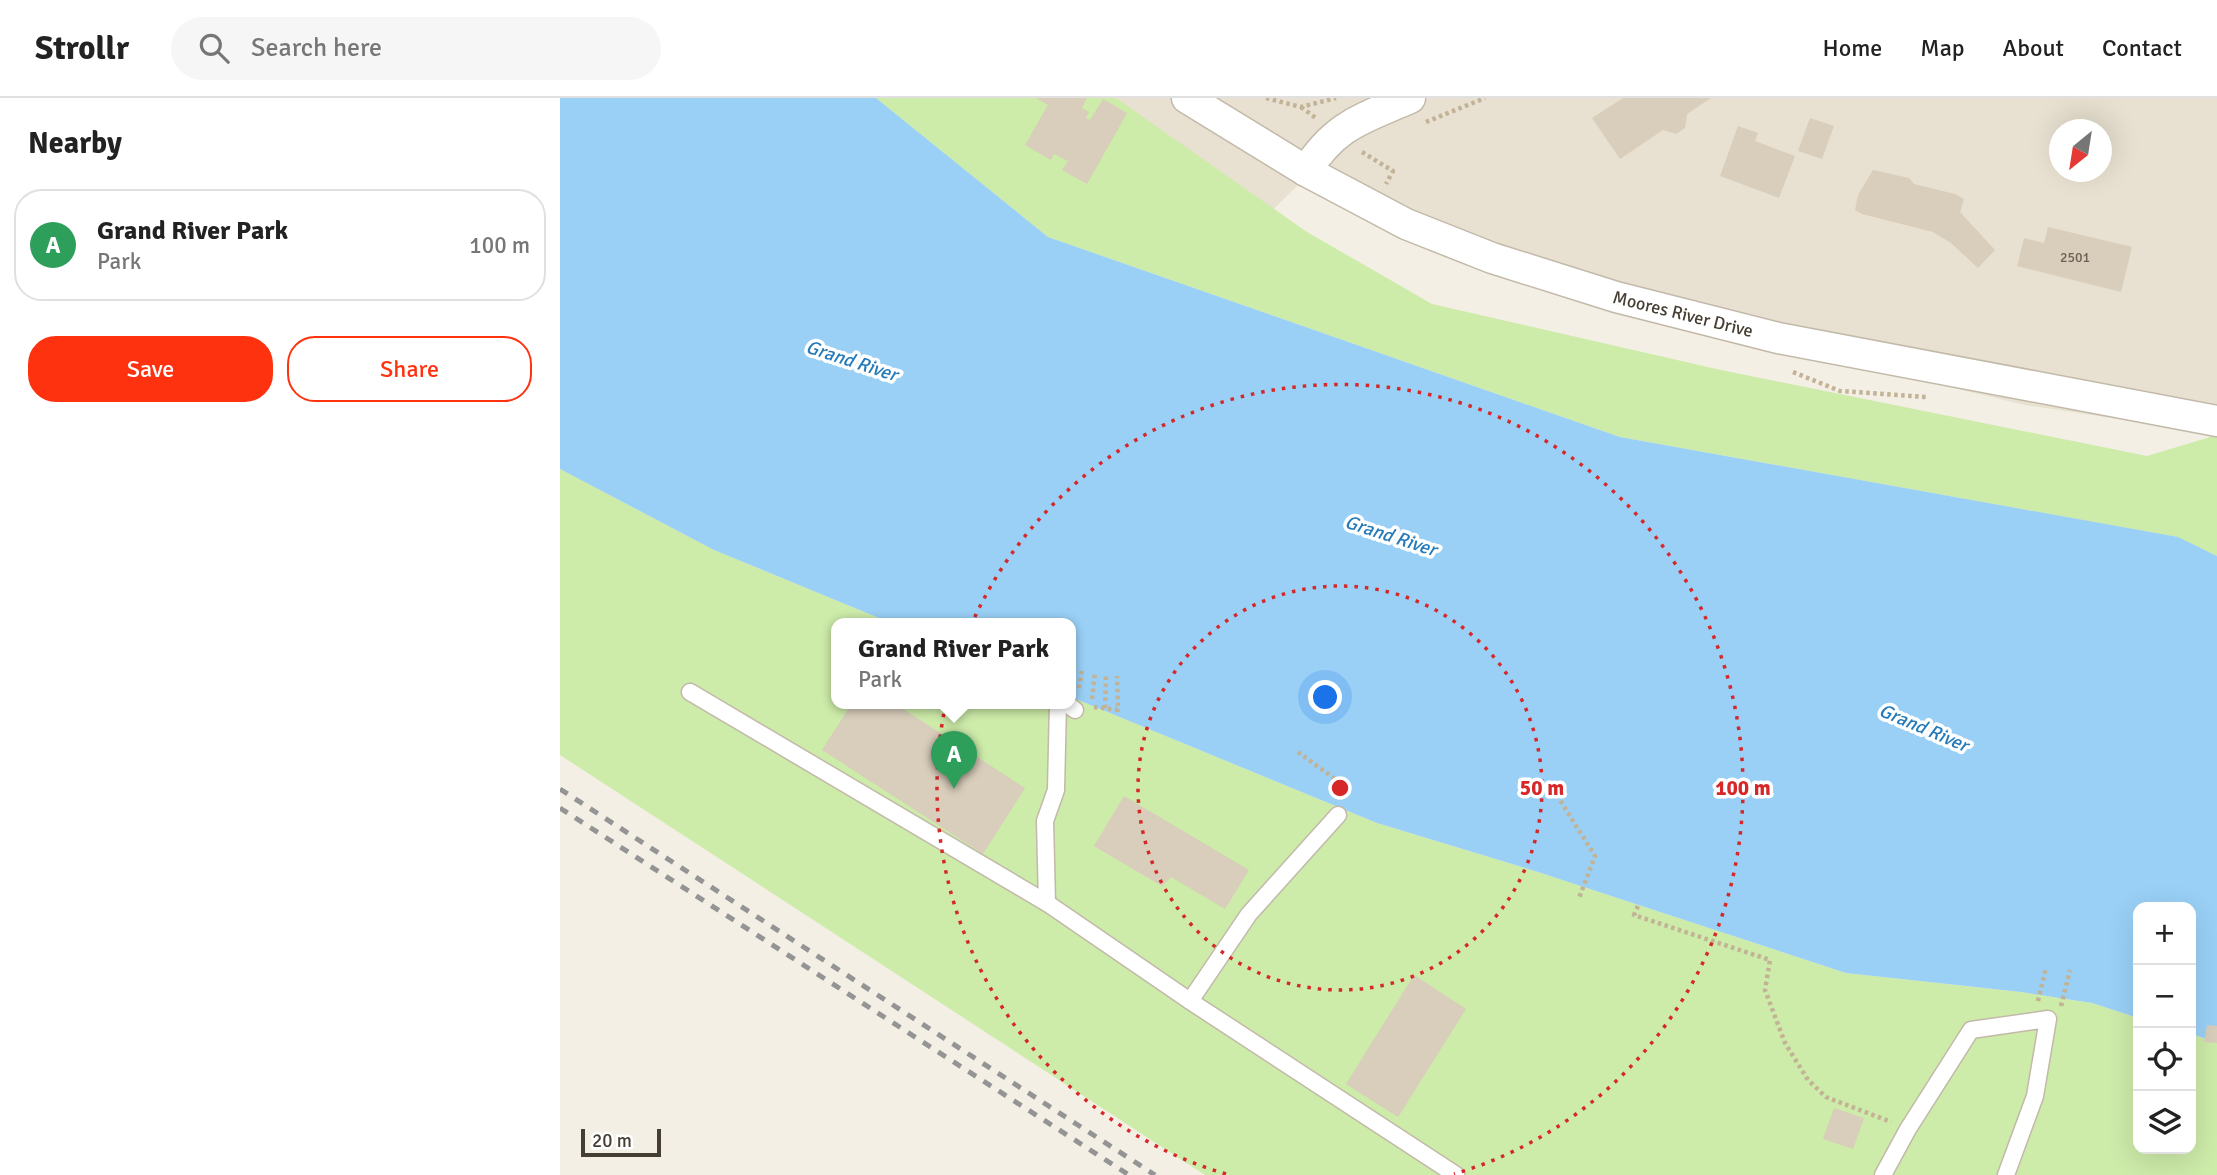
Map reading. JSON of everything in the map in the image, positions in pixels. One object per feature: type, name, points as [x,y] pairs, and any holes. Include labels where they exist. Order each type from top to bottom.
[{"type":"street","name":"Moores River Drive","points":[[1187,98],[1306,171],[1406,224],[1492,258],[1616,297],[1778,338],[2217,421]]},
{"type":"street","points":[[1306,171],[1320,149],[1336,133],[1410,98]]},
{"type":"lane","points":[[690,692],[1047,903],[1190,1001],[1456,1175]]},
{"type":"lane","points":[[1047,903],[1045,821],[1056,790],[1058,709]]},
{"type":"lane","points":[[1190,1001],[1249,914],[1338,815]]},
{"type":"lane","points":[[1883,1175],[1908,1129],[1971,1030],[2048,1013],[2035,1096],[2006,1175]]},
{"type":"path","points":[[1266,98],[1301,107],[1326,103],[1337,98]]},
{"type":"path","points":[[1092,706],[1095,672]]},
{"type":"path","points":[[1105,708],[1106,674]]},
{"type":"path","points":[[1076,706],[1118,710],[1117,676]]},
{"type":"path","points":[[1298,752],[1346,787],[1338,815]]},
{"type":"path","points":[[1553,789],[1595,856],[1579,898]]},
{"type":"path","points":[[1638,906],[1634,915],[1770,960],[1765,990],[1785,1044],[1808,1080],[1826,1097],[1908,1129]]},
{"type":"path","points":[[2046,968],[2048,1013]]},
{"type":"path","points":[[2048,1013],[2070,970]]},
{"type":"shaded area","points":[[876,98],[2217,98],[2217,434],[2025,405],[1604,305],[1299,184],[1194,288]]},
{"type":"green space","points":[[876,98],[1116,98],[1307,232],[1432,304],[1721,370],[2147,456],[2217,435],[2217,556],[2177,537],[1620,437],[1048,237]]},
{"type":"green space","points":[[560,469],[714,550],[879,618],[831,618],[831,709],[1076,709],[1076,699],[1377,823],[1538,872],[1846,973],[2021,992],[2092,1003],[2133,1016],[2133,1154],[2196,1154],[2196,1036],[2217,1042],[2217,1175],[1205,1175],[560,755]]},
{"type":"water","name":"Grand River","points":[[560,98],[876,98],[1048,237],[1620,437],[2178,537],[2217,556],[2217,1042],[2196,1036],[2196,902],[2133,902],[2133,1016],[2092,1003],[2021,992],[1846,973],[1538,872],[1377,823],[1076,699],[1076,618],[879,618],[714,550],[560,469]]},
{"type":"building","points":[[1036,98],[1087,98],[1082,108],[1089,112],[1086,118],[1090,120],[1103,99],[1127,113],[1087,184],[1062,170],[1068,161],[1054,154],[1051,160],[1025,145],[1048,105]]},
{"type":"building","points":[[1623,98],[1711,98],[1687,114],[1685,128],[1676,134],[1663,130],[1620,159],[1592,118]]},
{"type":"building","points":[[1810,118],[1834,126],[1822,159],[1798,151]]},
{"type":"building","points":[[1738,126],[1758,133],[1755,141],[1795,156],[1779,198],[1720,176]]},
{"type":"building","points":[[1873,170],[1909,178],[1914,184],[1955,194],[1964,199],[1960,212],[1995,250],[1978,268],[1951,243],[1933,232],[1855,210],[1858,195]]},
{"type":"building","points":[[2048,227],[2132,247],[2121,292],[2017,266],[2024,238],[2044,243]]},
{"type":"building","points":[[848,709],[903,709],[1025,788],[983,854],[822,750]]},
{"type":"building","points":[[1124,796],[1249,870],[1225,909],[1171,877],[1162,886],[1094,846]]},
{"type":"building","points":[[1414,975],[1466,1009],[1398,1117],[1346,1084]]},
{"type":"building","points":[[2207,1025],[2217,1026],[2217,1043],[2204,1042]]},
{"type":"building","points":[[1834,1108],[1864,1118],[1853,1149],[1823,1139]]},
{"type":"railway","points":[[560,789],[1155,1175]]},
{"type":"railway","points":[[560,808],[1129,1175]]},
{"type":"place","name":"Grand River Park","points":[[954,789]]}]
